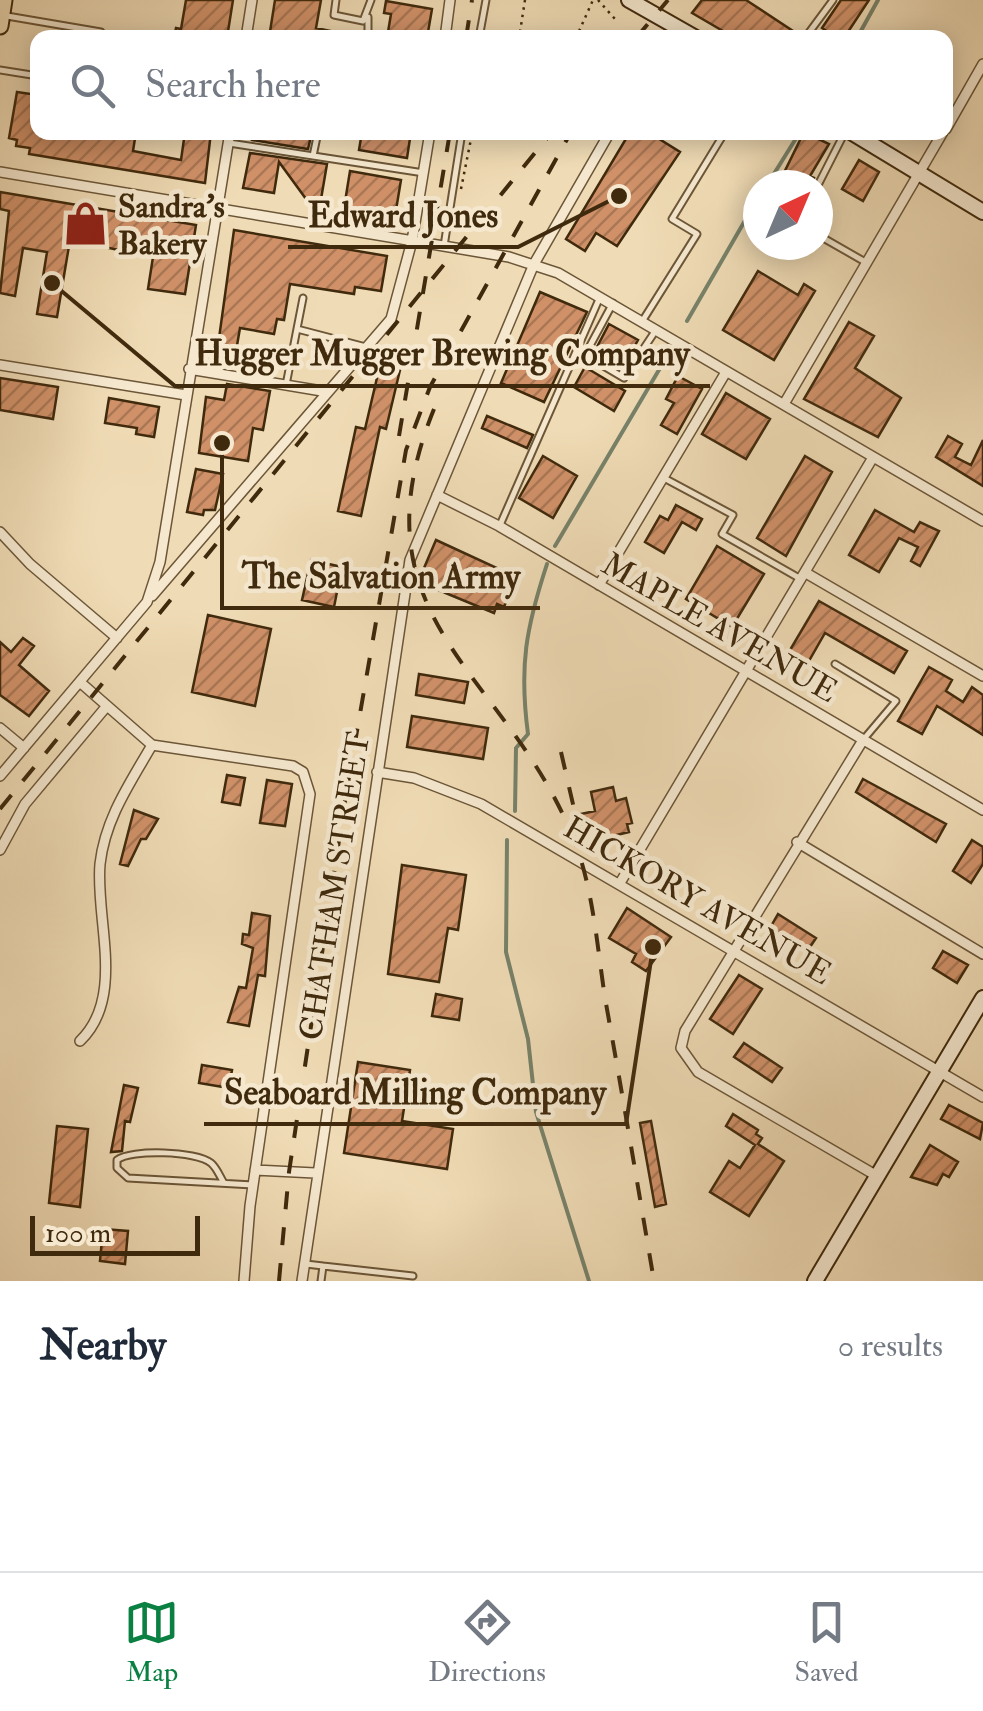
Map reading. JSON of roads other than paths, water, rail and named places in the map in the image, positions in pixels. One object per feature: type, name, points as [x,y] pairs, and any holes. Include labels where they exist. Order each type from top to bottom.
[{"type":"street","points":[[247,30],[252,0]]},
{"type":"street","points":[[446,30],[450,0]]},
{"type":"street","points":[[629,0],[671,30]]},
{"type":"street","points":[[953,116],[983,64]]},
{"type":"street","points":[[147,602],[160,562],[229,140]]},
{"type":"street","points":[[0,776],[391,319],[412,241],[429,140]]},
{"type":"street","name":"CHATHAM STREET","points":[[302,1281],[404,588],[417,539],[534,264],[605,140]]},
{"type":"street","points":[[862,140],[983,212]]},
{"type":"street","points":[[784,404],[939,140]]},
{"type":"street","points":[[0,172],[534,264],[614,301],[726,372],[983,522]]},
{"type":"street","points":[[0,365],[186,395]]},
{"type":"street","points":[[189,369],[328,392]]},
{"type":"street","points":[[599,584],[726,372]]},
{"type":"street","points":[[620,883],[872,459]]},
{"type":"street","name":"MAPLE AVENUE","points":[[436,499],[500,526],[983,810]]},
{"type":"street","points":[[0,532],[30,564],[117,638]]},
{"type":"street","points":[[804,576],[983,676]]},
{"type":"street","points":[[81,683],[152,745],[293,766],[306,777],[310,794],[255,1170],[244,1281]]},
{"type":"street","points":[[0,850],[25,804],[106,706]]},
{"type":"street","points":[[0,728],[24,748]]},
{"type":"street","points":[[863,740],[684,1032],[683,1056],[698,1072],[877,1176]]},
{"type":"street","points":[[80,1042],[92,1030],[98,1014],[106,955],[100,867],[105,842],[113,813],[152,745]]},
{"type":"street","name":"HICKORY AVENUE","points":[[378,772],[414,778],[481,804],[983,1097]]},
{"type":"street","points":[[797,842],[983,954]]},
{"type":"street","points":[[816,1281],[983,998]]},
{"type":"street","points":[[255,1170],[315,1173]]},
{"type":"lane","points":[[336,0],[334,15],[364,20],[368,17]]},
{"type":"lane","points":[[368,30],[372,0]]},
{"type":"lane","points":[[480,30],[486,0]]},
{"type":"lane","points":[[810,30],[833,0]]},
{"type":"lane","points":[[2,14],[90,30]]},
{"type":"lane","points":[[0,70],[30,75]]},
{"type":"lane","points":[[238,140],[424,173]]},
{"type":"lane","points":[[313,156],[316,140]]},
{"type":"lane","points":[[444,246],[461,140]]},
{"type":"lane","points":[[643,320],[697,234],[672,219],[720,140]]},
{"type":"lane","points":[[826,170],[843,140]]},
{"type":"lane","points":[[833,244],[867,264]]},
{"type":"lane","points":[[500,526],[601,294]]},
{"type":"lane","points":[[286,385],[303,298]]},
{"type":"lane","points":[[614,301],[585,355],[624,378],[656,330]]},
{"type":"lane","points":[[297,329],[366,348]]},
{"type":"lane","points":[[663,477],[732,515],[722,534],[804,576]]},
{"type":"lane","points":[[835,664],[896,701],[863,740]]},
{"type":"lane","points":[[224,1183],[210,1162],[200,1157],[131,1152],[117,1160],[117,1168],[128,1178],[253,1185]]},
{"type":"lane","points":[[304,1263],[412,1276]]},
{"type":"lane","points":[[321,1281],[323,1266]]},
{"type":"waterway","points":[[861,30],[878,0]]},
{"type":"waterway","points":[[776,170],[795,140]]},
{"type":"waterway","points":[[687,321],[743,224]]},
{"type":"waterway","points":[[555,546],[666,358]]},
{"type":"waterway","points":[[515,811],[516,748],[528,734],[526,648],[547,564]]},
{"type":"waterway","points":[[507,840],[506,952],[528,1039],[536,1112],[589,1281]]},
{"type":"railway","points":[[467,30],[472,0]]},
{"type":"railway","points":[[643,30],[668,0]]},
{"type":"railway","points":[[399,436],[449,140]]},
{"type":"railway","points":[[0,809],[545,140]]},
{"type":"railway","points":[[279,1281],[289,1172],[346,794],[406,450],[430,387],[567,140]]},
{"type":"railway","points":[[434,409],[412,484],[411,546],[425,599],[451,647],[553,795],[580,857],[654,1281]]},
{"type":"railway","points":[[561,752],[578,826]]},
{"type":"place","name":"Edward Jones","points":[[619,196]]},
{"type":"place","name":"Sandra's Bakery","points":[[85,224]]},
{"type":"place","name":"Hugger Mugger Brewing Company","points":[[52,283]]},
{"type":"place","name":"The Salvation Army","points":[[222,443]]},
{"type":"place","name":"Seaboard Milling Company","points":[[653,947]]}]
